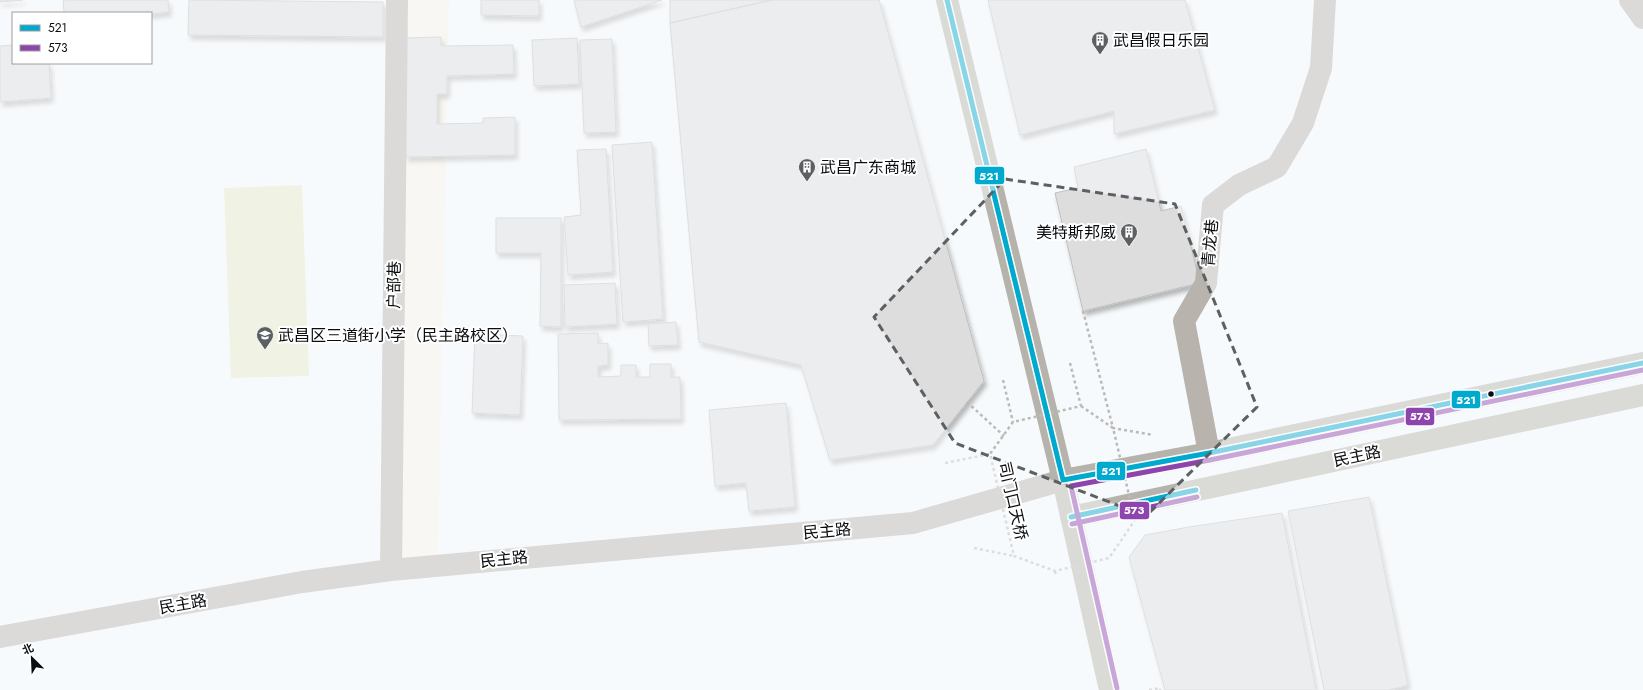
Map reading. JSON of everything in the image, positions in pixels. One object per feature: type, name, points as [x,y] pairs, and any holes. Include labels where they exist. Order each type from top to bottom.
[{"type":"main road","points":[[947,0],[1063,480],[1110,690]]},
{"type":"main road","name":"民主路","points":[[1063,480],[1209,452],[1643,363]]},
{"type":"main road","name":"民主路","points":[[1071,517],[1643,395]]},
{"type":"street","name":"户部巷","points":[[391,570],[397,0]]},
{"type":"street","name":"青龙巷","points":[[1209,452],[1184,321],[1206,283],[1213,205],[1239,185],[1277,167],[1303,123],[1321,68],[1325,0]]},
{"type":"street","points":[[1630,0],[1643,18]]},
{"type":"street","name":"民主路","points":[[0,637],[302,582],[391,570],[913,523],[1063,480]]},
{"type":"path","name":"司门口天桥","points":[[1013,422],[990,454],[1014,556],[1055,572],[1108,558],[1135,520],[1083,311]]},
{"type":"path","points":[[1070,363],[1081,406],[1113,428],[1153,435]]},
{"type":"path","points":[[1003,380],[1013,422],[1081,406]]},
{"type":"path","points":[[967,402],[1004,436]]},
{"type":"path","points":[[945,463],[990,454]]},
{"type":"path","points":[[974,548],[1014,556]]},
{"type":"path","points":[[1149,690],[1160,688],[1160,690]]},
{"type":"highlighted area","points":[[1005,179],[1175,204],[1257,407],[1146,516],[955,443],[874,317]]},
{"type":"shaded area","points":[[395,0],[449,0],[438,557],[395,562]]},
{"type":"green space","points":[[302,185],[309,376],[231,378],[224,188]]},
{"type":"building","points":[[0,0],[23,0],[0,2]]},
{"type":"building","points":[[63,0],[168,0],[169,12],[152,14],[152,12],[64,12]]},
{"type":"building","points":[[189,0],[383,2],[383,37],[188,35]]},
{"type":"building","points":[[481,0],[539,0],[539,16],[481,15]]},
{"type":"building","points":[[574,0],[662,0],[581,27]]},
{"type":"building","points":[[670,0],[772,0],[670,23]]},
{"type":"building","name":"武昌广东商城","points":[[772,0],[879,0],[984,381],[933,445],[830,460],[801,365],[699,342],[670,23]]},
{"type":"building","name":"武昌假日乐园","points":[[988,0],[1185,0],[1215,110],[1114,134],[1114,111],[1020,135]]},
{"type":"building","points":[[441,37],[441,46],[513,45],[514,74],[447,76],[447,94],[437,94],[437,124],[483,123],[483,118],[515,117],[515,155],[406,157],[404,38]]},
{"type":"building","points":[[577,38],[579,84],[534,86],[532,40]]},
{"type":"building","points":[[612,39],[616,132],[584,133],[580,40]]},
{"type":"building","points":[[12,45],[12,64],[49,64],[51,98],[0,102],[0,46]]},
{"type":"building","points":[[652,142],[663,319],[623,322],[612,145]]},
{"type":"building","points":[[606,149],[613,272],[568,275],[564,217],[581,215],[577,150]]},
{"type":"building","name":"美特斯邦威","points":[[1146,149],[1161,211],[1181,206],[1200,283],[1083,311],[1055,193],[1078,188],[1074,167]]},
{"type":"building","points":[[496,218],[561,218],[561,327],[540,326],[541,253],[496,253]]},
{"type":"building","points":[[615,283],[617,324],[565,327],[564,285]]},
{"type":"building","points":[[676,322],[678,345],[649,346],[648,324]]},
{"type":"building","points":[[598,333],[598,344],[608,343],[608,365],[598,366],[598,377],[621,376],[621,365],[636,365],[636,377],[650,377],[650,364],[671,364],[671,377],[680,377],[681,419],[559,420],[558,334]]},
{"type":"building","points":[[475,334],[523,336],[520,415],[472,413]]},
{"type":"building","points":[[786,403],[795,507],[749,511],[746,483],[715,486],[709,410]]},
{"type":"building","points":[[1369,497],[1408,685],[1389,690],[1324,690],[1288,511]]},
{"type":"building","points":[[1282,513],[1316,690],[1165,690],[1129,557],[1145,535]]},
{"type":"transit line","name":"521","points":[[947,0],[1063,480],[1209,453],[1643,363]]},
{"type":"transit line","name":"573","points":[[1117,688],[1071,486],[1210,460],[1643,370]]},
{"type":"transit line","name":"521","points":[[1071,517],[1196,490]]},
{"type":"transit line","name":"573","points":[[1072,524],[1197,497]]},
{"type":"place","name":"武昌假日乐园","points":[[1100,55]]},
{"type":"place","name":"武昌广东商城","points":[[807,182]]},
{"type":"place","name":"美特斯邦威","points":[[1129,247]]},
{"type":"place","name":"武昌区三道街小学（民主路校区）","points":[[265,350]]}]
